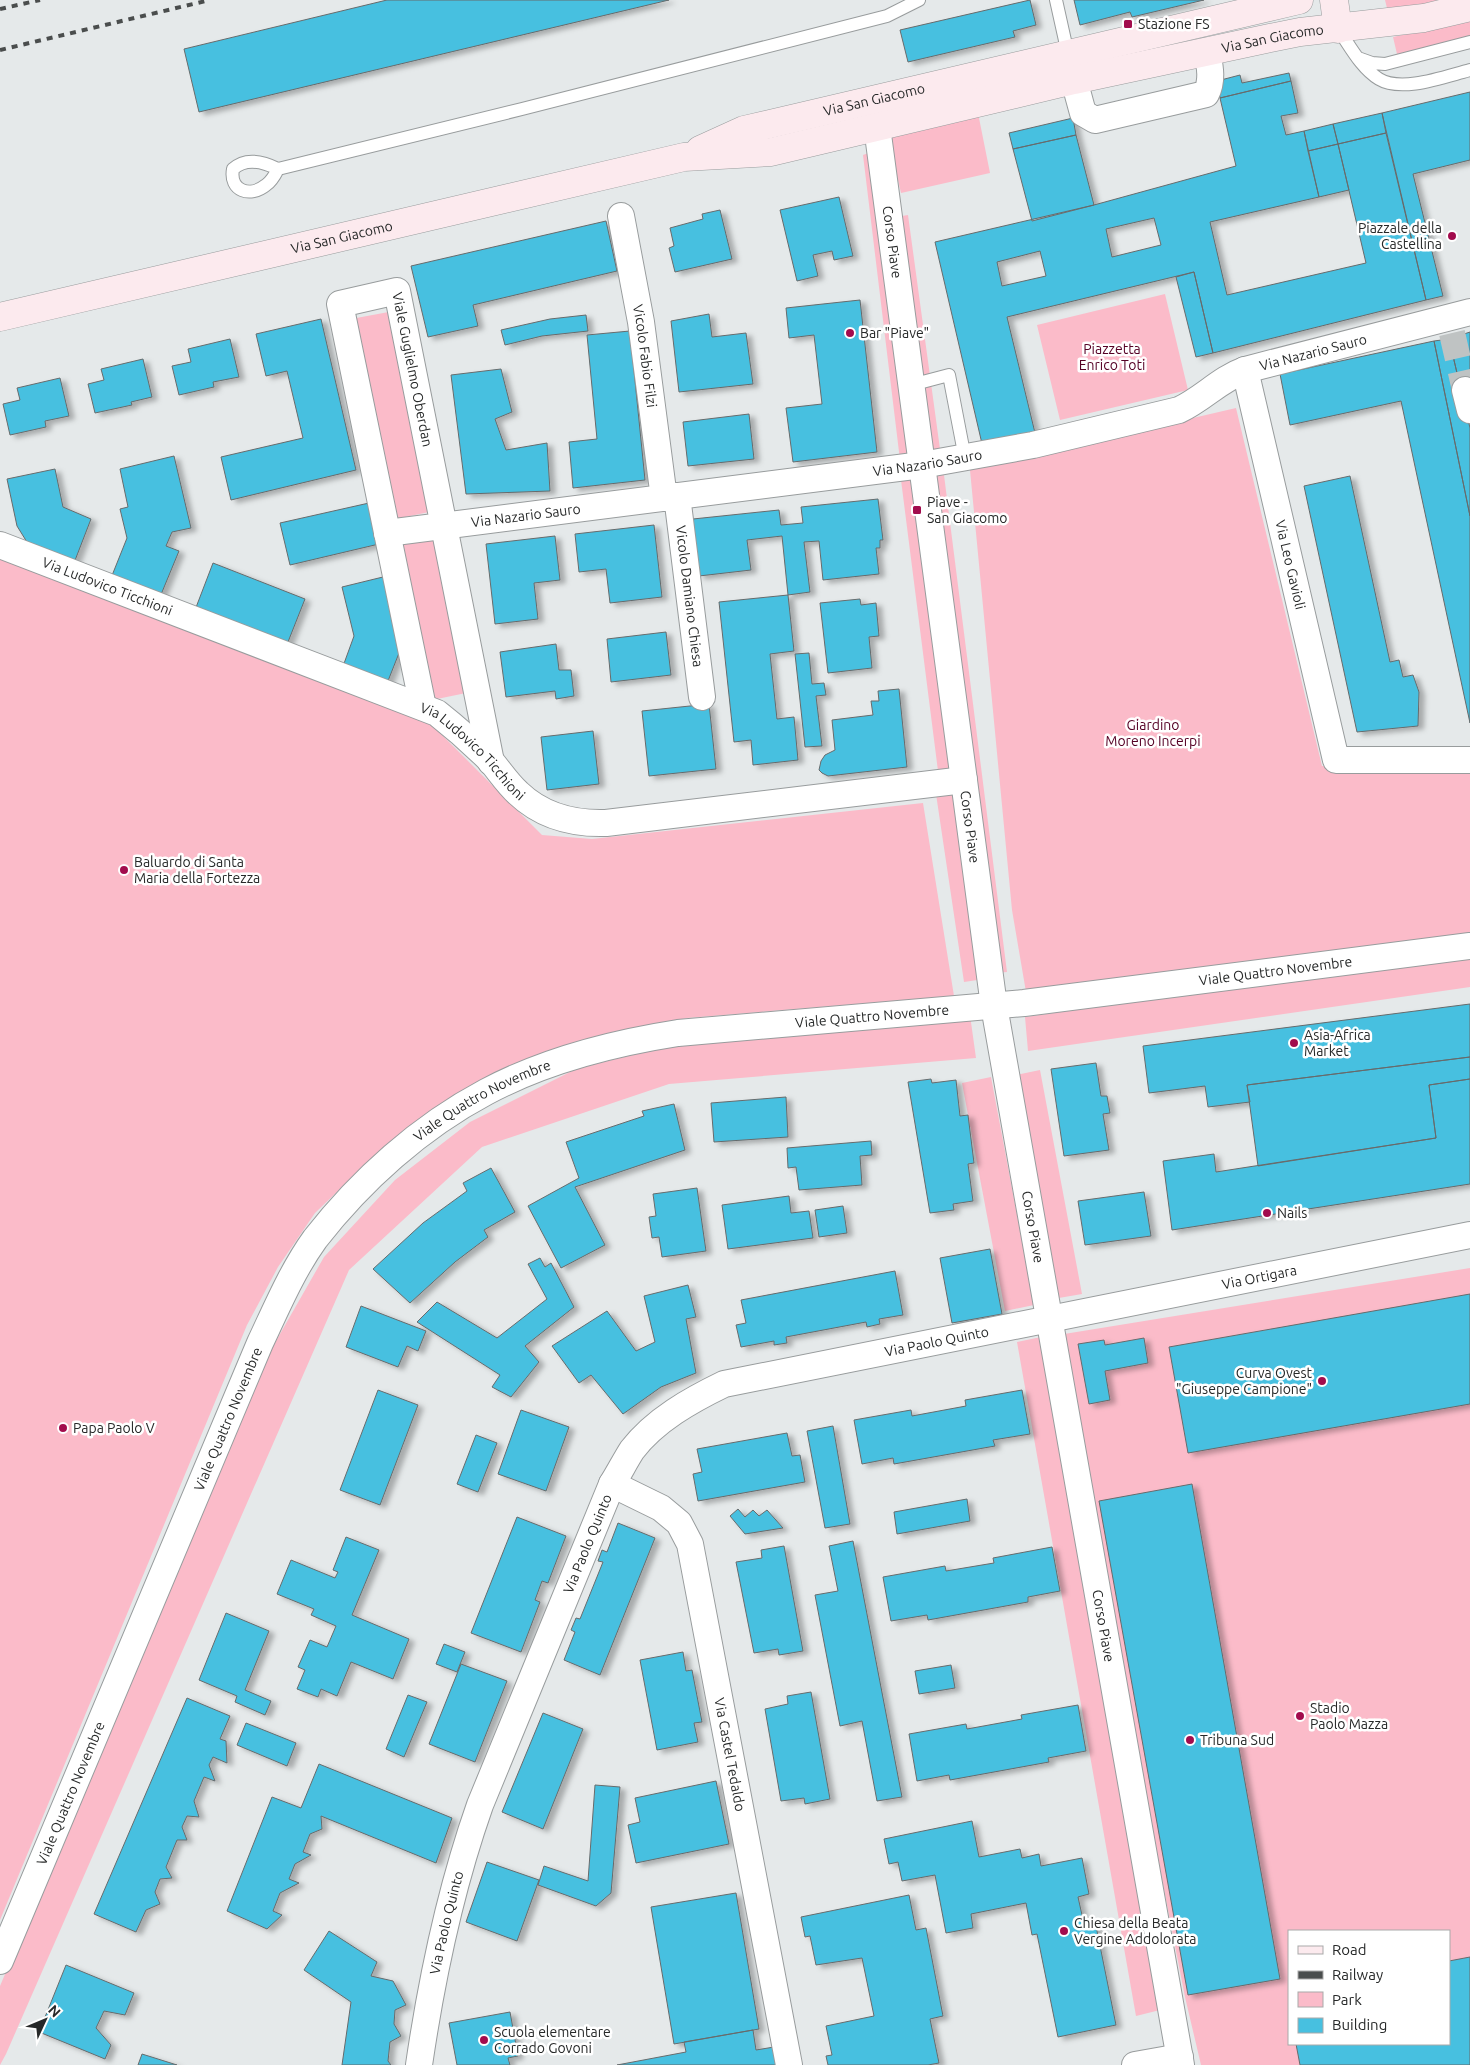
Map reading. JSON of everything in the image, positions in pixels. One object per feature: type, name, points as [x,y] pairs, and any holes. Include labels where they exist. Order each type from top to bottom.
[{"type":"street","name":"Via San Giacomo","points":[[684,157],[744,130],[1200,23],[1239,7],[1299,0]]},
{"type":"street","points":[[1334,0],[1338,29]]},
{"type":"street","name":"Via San Giacomo","points":[[0,317],[684,157],[771,152],[1074,80],[1206,51],[1300,32],[1424,18],[1470,7]]},
{"type":"street","name":"Via San Giacomo","points":[[1200,23],[1206,51]]},
{"type":"street","points":[[1068,54],[1084,113],[1095,120],[1206,94],[1210,85],[1210,69],[1206,51]]},
{"type":"street","name":"Corso Piave","points":[[873,100],[994,1006],[1180,2061]]},
{"type":"street","name":"Vicolo Fabio Filzi","points":[[621,216],[670,497]]},
{"type":"street","name":"Viale Guglielmo Oberdan","points":[[423,707],[340,304],[397,291],[491,762]]},
{"type":"street","name":"Via Nazario Sauro","points":[[387,533],[922,465],[1034,445],[1179,410],[1193,404],[1230,376],[1245,370],[1457,321]]},
{"type":"street","name":"Via Leo Gavioli","points":[[1245,370],[1336,760],[1470,760]]},
{"type":"street","name":"Vicolo Damiano Chiesa","points":[[670,497],[702,698]]},
{"type":"street","name":"Via Ludovico Ticchioni","points":[[0,545],[423,707],[448,722],[491,762],[519,794],[534,805],[573,822],[590,824],[964,780]]},
{"type":"street","name":"Viale Quattro Novembre","points":[[0,1961],[256,1352],[292,1275],[315,1240],[349,1200],[382,1167],[422,1133],[487,1091],[544,1067],[617,1044],[678,1033],[994,1006],[1470,946]]},
{"type":"street","name":"Via Ortigara","points":[[1049,1320],[1470,1236]]},
{"type":"street","name":"Via Paolo Quinto","points":[[419,2065],[434,1969],[467,1842],[480,1805],[612,1484],[633,1449],[658,1424],[691,1400],[724,1384],[1049,1320]]},
{"type":"street","name":"Via Castel Tedaldo","points":[[612,1484],[661,1508],[679,1523],[690,1544],[789,2065]]},
{"type":"street","points":[[1135,2065],[1180,2061]]},
{"type":"lane","points":[[278,169],[882,18],[919,0]]},
{"type":"lane","points":[[1056,0],[1068,54]]},
{"type":"lane","points":[[1338,29],[1358,58],[1380,80],[1393,84],[1409,85],[1470,70]]},
{"type":"lane","points":[[1358,58],[1372,63],[1385,64],[1470,42]]},
{"type":"lane","points":[[911,385],[949,375],[965,458]]},
{"type":"green space","points":[[1385,0],[1440,0],[1388,12]]},
{"type":"green space","points":[[1470,20],[1470,37],[1397,54],[1393,37]]},
{"type":"green space","points":[[977,108],[990,173],[901,193],[886,129]]},
{"type":"green space","points":[[874,151],[912,458],[900,460],[863,155]]},
{"type":"green space","points":[[908,215],[940,449],[928,451],[896,217]]},
{"type":"green space","name":"Piazzetta Enrico Toti","points":[[1165,294],[1188,390],[1060,420],[1037,325]]},
{"type":"green space","points":[[394,311],[434,511],[391,520],[351,319]]},
{"type":"green space","name":"Giardino Moreno Incerpi","points":[[1236,408],[1322,766],[1470,766],[1470,937],[1026,992],[1012,910],[970,470]]},
{"type":"green space","points":[[944,475],[1007,972],[995,973],[932,477]]},
{"type":"green space","points":[[913,479],[951,770],[938,771],[901,480]]},
{"type":"green space","points":[[439,537],[471,692],[432,700],[399,545]]},
{"type":"green space","points":[[0,556],[426,719],[542,835],[592,839],[923,803],[954,996],[687,1018],[598,1037],[367,1163],[315,1213],[278,1267],[247,1325],[0,1920]]},
{"type":"green space","points":[[956,792],[984,979],[964,982],[936,794]]},
{"type":"green space","points":[[1470,955],[1470,987],[1028,1051],[1025,1017]]},
{"type":"green space","points":[[970,1015],[976,1058],[669,1084],[482,1147],[349,1270],[0,2065],[0,1986],[272,1348],[324,1257],[395,1180],[470,1122],[576,1069],[680,1043]]},
{"type":"green space","points":[[1040,1070],[1082,1294],[1053,1299],[1011,1076]]},
{"type":"green space","points":[[991,1077],[1034,1305],[1005,1311],[962,1083]]},
{"type":"green space","name":"Stadio Paolo Mazza","points":[[1470,1268],[1470,2065],[1201,2065],[1185,1997],[1088,1501],[1058,1335]]},
{"type":"green space","points":[[1041,1337],[1164,2009],[1136,2016],[1017,1342]]},
{"type":"building","points":[[387,0],[669,0],[199,112],[184,49]]},
{"type":"building","points":[[1030,0],[1036,25],[1013,31],[1015,37],[908,62],[900,30]]},
{"type":"building","points":[[1074,0],[1204,0],[1132,17],[1130,12],[1080,25]]},
{"type":"building","points":[[1289,73],[1291,81],[1220,98],[1217,81],[1240,75],[1242,83]]},
{"type":"building","points":[[1291,81],[1298,113],[1281,116],[1286,135],[1304,131],[1319,197],[1210,222],[1227,295],[1366,263],[1338,144],[1386,133],[1426,300],[1213,353],[1194,272],[1007,317],[1036,437],[983,448],[935,242],[1094,205],[1236,166],[1220,98]],"holes":[[[1154,218],[1161,245],[1112,257],[1106,229]],[[1040,251],[1046,276],[1002,286],[997,262]]]},
{"type":"building","points":[[1470,92],[1470,160],[1413,174],[1443,296],[1426,300],[1382,113]]},
{"type":"building","points":[[1382,113],[1386,133],[1338,144],[1333,124]]},
{"type":"building","points":[[1073,118],[1076,135],[1013,149],[1009,133]]},
{"type":"building","points":[[1333,124],[1338,144],[1308,151],[1304,131]]},
{"type":"building","points":[[1076,135],[1094,205],[1032,221],[1013,149]]},
{"type":"building","points":[[1338,144],[1349,190],[1319,197],[1308,151]]},
{"type":"building","points":[[839,197],[853,256],[834,260],[832,251],[813,255],[818,276],[797,281],[780,210]]},
{"type":"building","points":[[720,210],[732,259],[675,272],[669,248],[674,246],[670,228],[703,219],[702,214]]},
{"type":"building","points":[[606,221],[617,271],[473,305],[478,326],[428,337],[411,266]]},
{"type":"building","points":[[1194,272],[1213,353],[1196,357],[1176,277]]},
{"type":"building","points":[[860,300],[877,452],[793,462],[786,408],[822,404],[814,335],[789,338],[786,308]]},
{"type":"building","points":[[709,314],[712,337],[746,333],[753,384],[679,392],[671,321]]},
{"type":"building","points":[[586,315],[588,331],[542,336],[505,345],[501,330],[550,319]]},
{"type":"building","points":[[321,319],[356,470],[231,500],[221,457],[303,438],[287,371],[266,376],[256,334]]},
{"type":"building","points":[[630,331],[645,480],[573,488],[569,442],[597,439],[587,335]]},
{"type":"building","points":[[1470,332],[1470,388],[1461,390],[1449,339]]},
{"type":"building","points":[[230,339],[239,377],[213,382],[214,387],[179,395],[172,366],[191,362],[188,349]]},
{"type":"building","points":[[1449,339],[1470,428],[1470,516],[1434,341]]},
{"type":"building","points":[[1434,341],[1470,516],[1470,723],[1401,401],[1290,425],[1280,374]]},
{"type":"building","points":[[143,359],[152,397],[131,402],[132,405],[95,413],[88,384],[104,380],[101,369]]},
{"type":"building","points":[[501,369],[512,412],[495,419],[506,450],[547,443],[550,491],[466,494],[451,375]]},
{"type":"building","points":[[60,378],[69,416],[45,421],[46,427],[10,435],[3,404],[20,400],[17,388]]},
{"type":"building","points":[[749,414],[754,459],[688,466],[683,422]]},
{"type":"building","points":[[174,456],[191,528],[172,532],[166,546],[179,551],[160,597],[111,578],[127,538],[120,509],[128,507],[120,469]]},
{"type":"building","points":[[55,469],[63,507],[91,519],[74,563],[30,547],[17,526],[7,479]]},
{"type":"building","points":[[1350,476],[1390,662],[1399,660],[1403,677],[1413,675],[1419,692],[1418,726],[1357,732],[1304,486]]},
{"type":"building","points":[[878,499],[883,540],[880,540],[880,548],[876,548],[879,574],[823,580],[819,541],[804,542],[810,592],[788,595],[782,536],[747,540],[751,570],[699,576],[693,519],[779,510],[781,525],[803,523],[801,507]]},
{"type":"building","points":[[369,503],[379,544],[290,565],[280,523]]},
{"type":"building","points":[[654,525],[662,597],[610,603],[606,569],[579,572],[575,534]]},
{"type":"building","points":[[555,536],[560,580],[534,583],[538,619],[495,624],[486,544]]},
{"type":"building","points":[[213,563],[305,599],[286,647],[195,610]]},
{"type":"building","points":[[387,576],[403,643],[386,686],[342,669],[354,636],[342,587]]},
{"type":"building","points":[[788,595],[794,651],[770,654],[777,719],[794,717],[798,760],[753,765],[751,740],[734,742],[719,602]]},
{"type":"building","points":[[860,599],[861,605],[876,603],[879,636],[869,637],[872,668],[828,673],[820,603]]},
{"type":"building","points":[[666,632],[671,675],[611,682],[607,639]]},
{"type":"building","points":[[556,644],[559,670],[571,670],[574,696],[556,699],[555,691],[506,697],[500,652]]},
{"type":"building","points":[[809,653],[812,684],[824,683],[826,695],[816,696],[822,746],[805,747],[795,654]]},
{"type":"building","points":[[899,689],[907,767],[828,776],[822,773],[819,770],[821,761],[825,755],[835,750],[832,720],[873,715],[871,701],[879,701],[878,691]]},
{"type":"building","points":[[709,704],[716,769],[649,776],[642,711]]},
{"type":"building","points":[[593,731],[599,784],[547,790],[541,737]]},
{"type":"building","points":[[1470,1004],[1470,1057],[1247,1085],[1250,1102],[1208,1107],[1205,1086],[1149,1093],[1143,1046]]},
{"type":"building","points":[[1470,1057],[1470,1079],[1429,1085],[1436,1138],[1258,1166],[1247,1085]]},
{"type":"building","points":[[1096,1063],[1101,1096],[1107,1096],[1110,1113],[1103,1114],[1109,1150],[1064,1156],[1051,1069]]},
{"type":"building","points":[[931,1079],[932,1083],[956,1080],[960,1116],[968,1115],[974,1163],[968,1164],[973,1201],[953,1204],[954,1210],[930,1213],[908,1082]]},
{"type":"building","points":[[1470,1079],[1470,1184],[1172,1230],[1163,1161],[1214,1154],[1216,1172],[1436,1138],[1429,1085]]},
{"type":"building","points":[[786,1097],[788,1137],[714,1142],[711,1103]]},
{"type":"building","points":[[674,1104],[685,1150],[575,1187],[605,1245],[561,1268],[528,1206],[579,1178],[566,1142],[644,1116],[642,1111]]},
{"type":"building","points":[[871,1141],[872,1155],[860,1156],[862,1185],[799,1190],[796,1167],[788,1168],[787,1148]]},
{"type":"building","points":[[491,1168],[515,1212],[484,1230],[488,1237],[455,1262],[410,1303],[373,1269],[423,1223],[467,1191],[463,1183]]},
{"type":"building","points":[[697,1188],[706,1251],[662,1257],[659,1237],[652,1238],[649,1217],[656,1216],[653,1194]]},
{"type":"building","points":[[1144,1192],[1151,1236],[1085,1245],[1078,1201]]},
{"type":"building","points":[[789,1196],[791,1213],[809,1211],[813,1238],[728,1249],[722,1205]]},
{"type":"building","points":[[843,1206],[847,1233],[819,1237],[815,1210]]},
{"type":"building","points":[[990,1249],[1002,1314],[952,1323],[940,1258]]},
{"type":"building","points":[[540,1258],[545,1267],[551,1263],[574,1307],[525,1346],[539,1362],[511,1397],[492,1387],[500,1375],[417,1322],[437,1302],[497,1338],[547,1299],[528,1264]]},
{"type":"building","points":[[895,1271],[903,1315],[879,1319],[880,1324],[867,1327],[866,1322],[786,1337],[787,1343],[774,1345],[774,1341],[741,1347],[736,1325],[746,1323],[741,1300]]},
{"type":"building","points":[[688,1285],[696,1317],[686,1319],[696,1373],[661,1387],[623,1414],[591,1375],[579,1383],[552,1346],[607,1311],[636,1351],[655,1342],[644,1296]]},
{"type":"building","name":"Curva Ovest \"Giuseppe Campione\"","points":[[1470,1294],[1470,1404],[1188,1453],[1169,1347]]},
{"type":"building","points":[[361,1306],[426,1331],[418,1351],[407,1346],[398,1367],[346,1347]]},
{"type":"building","points":[[1144,1338],[1148,1363],[1105,1371],[1110,1400],[1089,1404],[1078,1344],[1104,1340],[1105,1345]]},
{"type":"building","points":[[378,1390],[418,1405],[380,1505],[340,1490]]},
{"type":"building","points":[[1022,1390],[1030,1434],[993,1440],[995,1446],[894,1464],[893,1458],[862,1464],[854,1420],[911,1410],[912,1416],[966,1406],[965,1400]]},
{"type":"building","points":[[521,1410],[569,1427],[546,1491],[498,1474]]},
{"type":"building","points":[[833,1426],[850,1524],[825,1528],[807,1431]]},
{"type":"building","points":[[787,1433],[792,1456],[800,1455],[805,1482],[698,1501],[693,1474],[702,1472],[697,1449]]},
{"type":"building","points":[[476,1435],[497,1443],[478,1492],[457,1484]]},
{"type":"building","name":"Tribuna Sud","points":[[1192,1484],[1280,1979],[1188,1995],[1099,1501]]},
{"type":"building","points":[[967,1499],[970,1521],[897,1534],[894,1512]]},
{"type":"building","points":[[738,1509],[745,1517],[753,1510],[759,1516],[767,1510],[783,1528],[745,1534],[730,1516]]},
{"type":"building","points":[[517,1517],[566,1536],[548,1583],[542,1581],[535,1600],[540,1602],[521,1652],[471,1633]]},
{"type":"building","points":[[618,1523],[655,1538],[600,1675],[564,1660],[575,1632],[571,1630],[576,1618],[580,1619],[603,1562],[598,1561],[602,1550],[607,1552]]},
{"type":"building","points":[[346,1537],[379,1550],[352,1615],[409,1639],[393,1679],[351,1662],[337,1696],[321,1689],[318,1697],[297,1689],[305,1670],[298,1667],[310,1640],[327,1647],[336,1626],[311,1615],[314,1609],[277,1594],[291,1560],[335,1578],[338,1572],[333,1570]]},
{"type":"building","points":[[853,1541],[902,1797],[877,1801],[862,1721],[840,1726],[815,1595],[838,1591],[829,1546]]},
{"type":"building","points":[[784,1546],[803,1651],[779,1655],[778,1649],[754,1653],[736,1562],[762,1558],[761,1550]]},
{"type":"building","points":[[1052,1547],[1060,1591],[1028,1597],[1028,1602],[928,1620],[927,1615],[891,1621],[883,1577],[945,1566],[946,1571],[994,1563],[993,1558]]},
{"type":"building","points":[[226,1613],[269,1631],[245,1690],[271,1701],[265,1715],[235,1702],[237,1696],[199,1680]]},
{"type":"building","points":[[444,1644],[465,1652],[457,1672],[436,1664]]},
{"type":"building","points":[[683,1652],[686,1671],[692,1670],[702,1722],[694,1723],[698,1742],[657,1750],[640,1660]]},
{"type":"building","points":[[461,1664],[507,1681],[475,1762],[429,1744]]},
{"type":"building","points":[[951,1665],[955,1688],[919,1694],[915,1671]]},
{"type":"building","points":[[811,1692],[830,1799],[805,1804],[804,1798],[781,1801],[765,1709],[788,1704],[787,1696]]},
{"type":"building","points":[[408,1695],[427,1702],[404,1757],[386,1749]]},
{"type":"building","points":[[187,1698],[230,1716],[220,1739],[226,1741],[227,1763],[213,1757],[209,1765],[215,1781],[204,1777],[194,1801],[199,1817],[187,1816],[182,1827],[187,1840],[177,1840],[166,1867],[172,1878],[160,1879],[155,1892],[160,1904],[146,1910],[136,1932],[94,1914]]},
{"type":"building","points":[[1078,1705],[1086,1751],[1048,1758],[1049,1762],[950,1780],[949,1775],[917,1781],[909,1734],[966,1724],[967,1729],[1022,1719],[1021,1715]]},
{"type":"building","points":[[543,1713],[583,1729],[543,1829],[502,1812]]},
{"type":"building","points":[[246,1723],[296,1743],[287,1766],[237,1745]]},
{"type":"building","points":[[319,1764],[452,1818],[436,1863],[321,1816],[322,1829],[310,1834],[303,1852],[311,1855],[295,1864],[289,1879],[299,1883],[280,1893],[273,1911],[282,1915],[267,1929],[227,1911],[272,1797],[301,1808]]},
{"type":"building","points":[[716,1781],[729,1844],[636,1863],[628,1825],[640,1822],[635,1798]]},
{"type":"building","points":[[595,1785],[620,1787],[611,1893],[596,1906],[538,1885],[544,1866],[588,1881]]},
{"type":"building","name":"Chiesa della Beata Vergine Addolorata","points":[[972,1821],[979,1857],[1020,1849],[1022,1858],[1039,1854],[1041,1866],[1082,1858],[1089,1894],[1078,1897],[1084,1924],[1095,1921],[1116,2025],[1058,2037],[1037,1934],[1032,1935],[1026,1903],[971,1914],[973,1928],[946,1933],[935,1875],[902,1881],[898,1862],[889,1864],[884,1839]]},
{"type":"building","points":[[487,1862],[539,1880],[517,1941],[466,1922]]},
{"type":"building","points":[[736,1893],[759,2029],[674,2044],[651,1907]]},
{"type":"building","points":[[909,1895],[916,1930],[926,1928],[943,2016],[930,2019],[939,2063],[928,2065],[828,2065],[826,2056],[832,2055],[826,2026],[874,2016],[862,1958],[816,1965],[810,1936],[805,1937],[801,1917]]},
{"type":"building","points":[[329,1931],[377,1962],[371,1976],[393,1981],[406,2005],[395,2010],[394,2024],[401,2036],[390,2042],[388,2061],[391,2065],[342,2065],[351,2002],[304,1970]]},
{"type":"building","points":[[1470,1957],[1470,2065],[1300,2065],[1296,2045],[1450,2045],[1450,1961]]},
{"type":"building","points":[[66,1965],[134,1993],[125,2015],[104,2011],[96,2028],[111,2045],[105,2059],[39,2032]]},
{"type":"building","name":"Scuola elementare Corrado Govoni","points":[[510,2012],[518,2056],[508,2058],[510,2065],[457,2065],[449,2023]]},
{"type":"building","name":"Scuola elementare Corrado Govoni","points":[[753,2030],[756,2050],[774,2047],[777,2065],[617,2065],[686,2052],[684,2042]]},
{"type":"building","points":[[142,2054],[177,2065],[138,2065]]},
{"type":"tunnel","points":[[1452,333],[1465,390]]},
{"type":"railway","points":[[0,9],[40,0]]},
{"type":"railway","points":[[0,50],[210,0]]},
{"type":"place","name":"Stazione FS","points":[[1128,24]]},
{"type":"place","name":"Piazzale della Castellina","points":[[1452,236]]},
{"type":"place","name":"Bar \"Piave\"","points":[[850,333]]},
{"type":"place","name":"Piave - San Giacomo","points":[[917,510]]},
{"type":"place","name":"Baluardo di Santa Maria della Fortezza","points":[[124,870]]},
{"type":"place","name":"Asia-Africa Market","points":[[1294,1043]]},
{"type":"place","name":"Nails","points":[[1267,1213]]},
{"type":"place","name":"Curva Ovest \"Giuseppe Campione\"","points":[[1322,1381]]},
{"type":"place","name":"Papa Paolo V","points":[[63,1428]]},
{"type":"place","name":"Stadio Paolo Mazza","points":[[1300,1716]]},
{"type":"place","name":"Tribuna Sud","points":[[1190,1740]]},
{"type":"place","name":"Chiesa della Beata Vergine Addolorata","points":[[1064,1931]]},
{"type":"place","name":"Scuola elementare Corrado Govoni","points":[[484,2040]]}]
